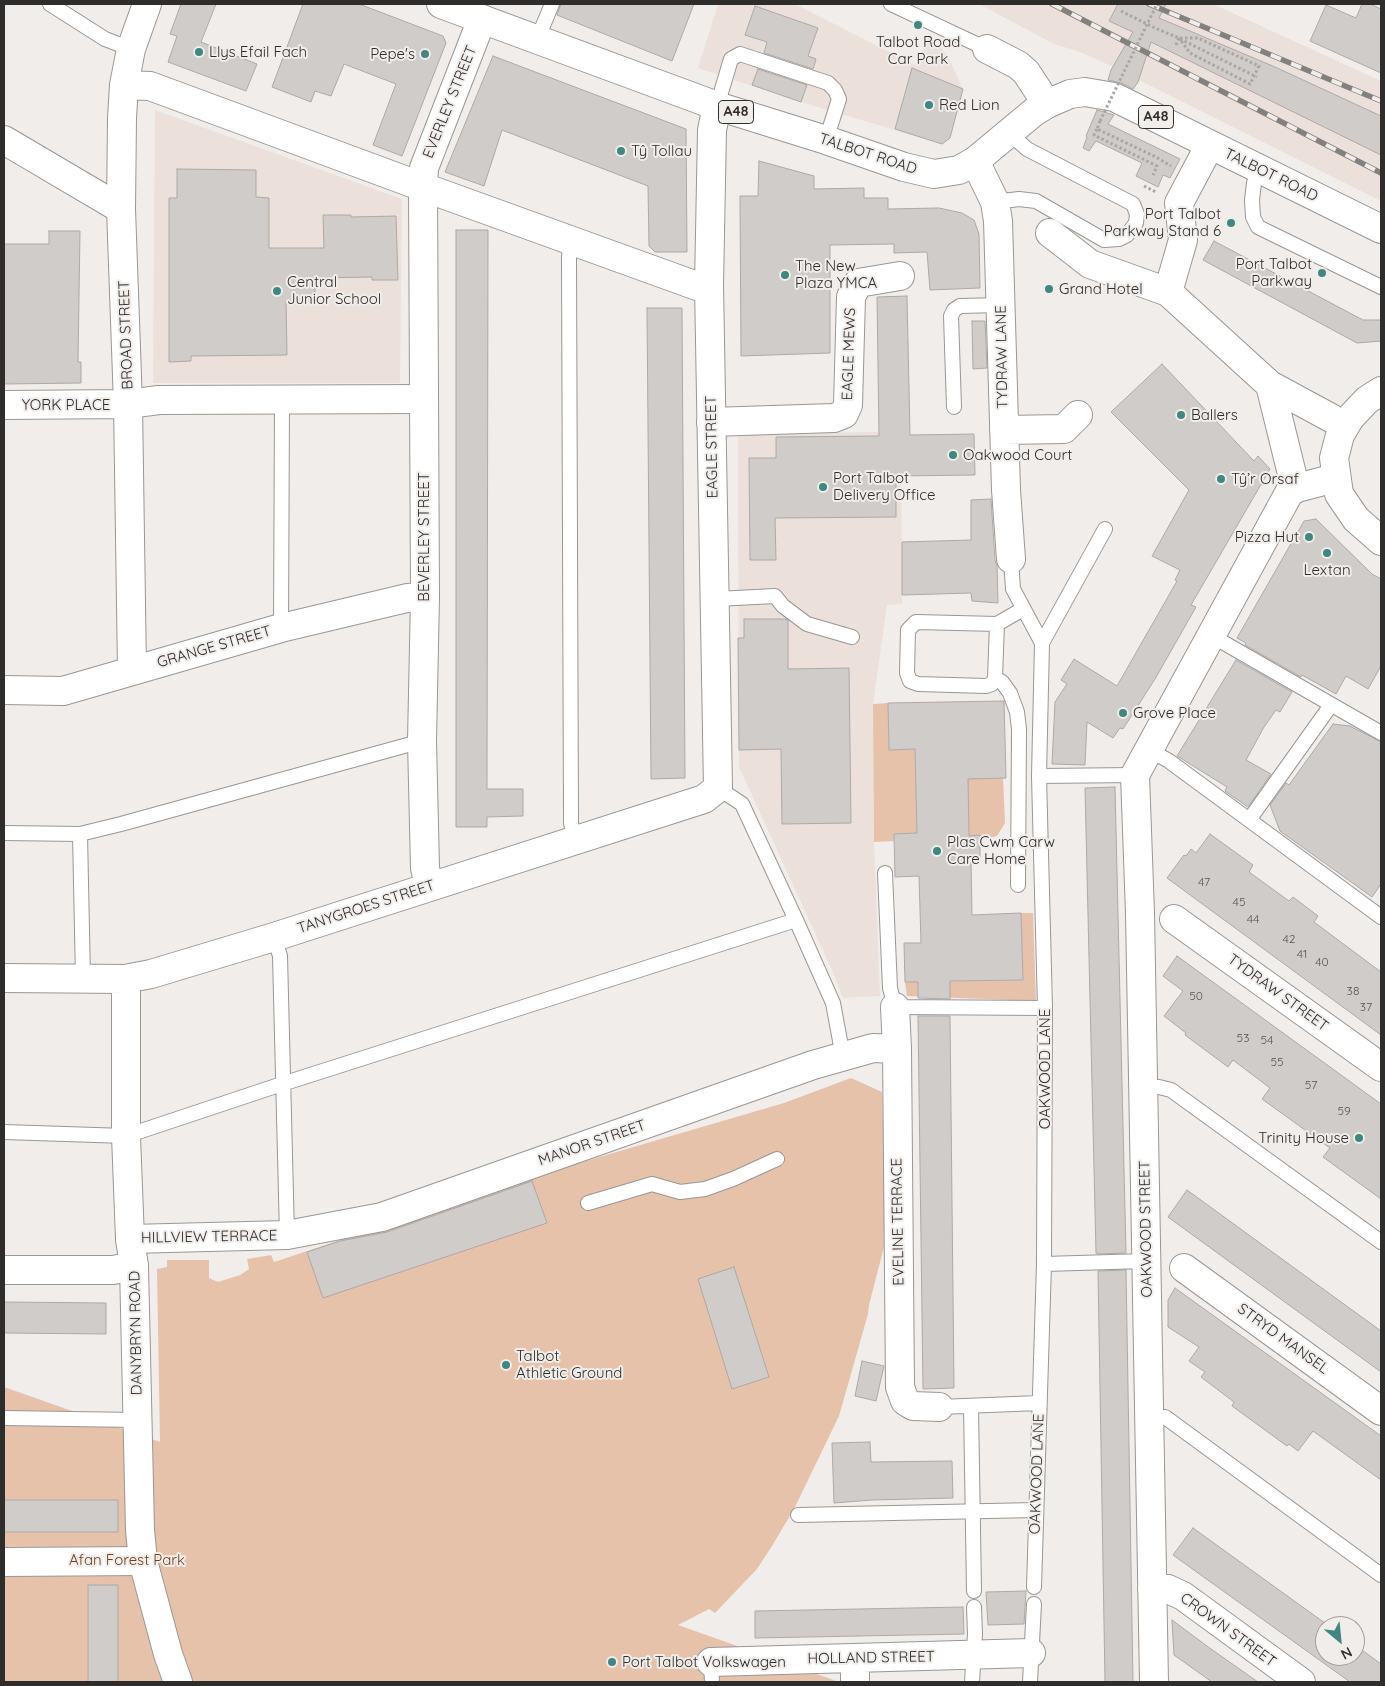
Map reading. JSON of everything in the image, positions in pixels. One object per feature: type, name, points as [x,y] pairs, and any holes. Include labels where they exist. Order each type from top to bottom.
[{"type":"street","name":"BROAD STREET","points":[[132,670],[128,404],[121,210],[122,118],[124,85],[132,49],[147,4]]},
{"type":"street","name":"TALBOT ROAD","points":[[441,4],[717,106],[904,167],[934,174],[959,170],[975,161],[1023,120],[1047,104],[1070,94],[1085,92],[1114,97],[1381,229]]},
{"type":"street","name":"EVERLEY STREET","points":[[422,187],[424,168],[482,19]]},
{"type":"street","points":[[987,49],[1018,65],[1026,72],[1047,104]]},
{"type":"street","points":[[124,85],[150,86],[697,286],[709,285]]},
{"type":"street","name":"EAGLE STREET","points":[[717,106],[712,130],[709,285],[718,788]]},
{"type":"street","points":[[4,140],[121,210]]},
{"type":"street","points":[[1168,292],[1183,240],[1178,203],[1204,156]]},
{"type":"street","name":"TYDRAW LANE","points":[[975,161],[995,202],[998,221],[1006,490],[1012,559]]},
{"type":"street","name":"BEVERLEY STREET","points":[[422,187],[425,597],[422,741],[425,868],[429,886]]},
{"type":"street","points":[[1050,233],[1090,264],[1168,292],[1270,385],[1330,418]]},
{"type":"street","name":"EAGLE MEWS","points":[[712,422],[834,418],[844,414],[848,404],[850,275],[900,276]]},
{"type":"street","points":[[1270,385],[1292,474]]},
{"type":"street","points":[[1381,391],[1368,400],[1350,418],[1340,435],[1334,458],[1339,494],[1356,519],[1381,540]]},
{"type":"street","name":"YORK PLACE","points":[[4,405],[128,404],[159,400],[424,399]]},
{"type":"street","points":[[1004,430],[1064,429],[1078,415]]},
{"type":"street","points":[[1135,775],[1290,493],[1297,488],[1336,478]]},
{"type":"street","name":"GRANGE STREET","points":[[4,690],[63,691],[282,628],[407,598],[425,597]]},
{"type":"street","name":"OAKWOOD STREET","points":[[1135,775],[1144,1087],[1154,1682]]},
{"type":"street","name":"TANYGROES STREET","points":[[4,978],[125,979],[151,974],[274,937],[704,799],[718,788]]},
{"type":"street","name":"TYDRAW STREET","points":[[1174,919],[1381,1067]]},
{"type":"street","name":"DANYBRYN ROAD","points":[[125,979],[126,1136],[130,1239],[134,1266],[140,1530],[143,1561],[168,1654],[178,1682]]},
{"type":"street","name":"EVELINE TERRACE","points":[[895,1007],[900,1387],[904,1401],[913,1406],[938,1407]]},
{"type":"street","name":"MANOR STREET","points":[[287,1235],[382,1217],[813,1065],[874,1048],[897,1048]]},
{"type":"street","name":"HILLVIEW TERRACE","points":[[130,1239],[287,1235]]},
{"type":"street","points":[[4,1270],[112,1270],[134,1266]]},
{"type":"street","name":"STRYD MANSEL","points":[[1184,1268],[1381,1411]]},
{"type":"street","points":[[4,1562],[143,1561]]},
{"type":"street","name":"CROWN STREET","points":[[1152,1589],[1168,1589],[1183,1596],[1300,1682]]},
{"type":"street","name":"HOLLAND STREET","points":[[712,1672],[855,1670],[973,1656],[1031,1654]]},
{"type":"lane","points":[[50,4],[106,39],[132,49]]},
{"type":"lane","points":[[537,40],[552,4]]},
{"type":"lane","points":[[891,4],[987,49]]},
{"type":"lane","points":[[717,106],[731,59],[740,54],[828,83],[835,90],[839,99],[826,140]]},
{"type":"lane","points":[[995,202],[1019,200],[1036,202],[1104,240],[1119,239],[1127,235],[1136,223],[1137,214],[1133,204],[1027,149],[1009,133]]},
{"type":"lane","points":[[1260,169],[1254,183],[1252,200],[1253,217],[1258,227],[1381,287]]},
{"type":"lane","points":[[570,240],[571,823],[576,840]]},
{"type":"lane","points":[[954,407],[951,316],[954,310],[960,306],[1001,304]]},
{"type":"lane","points":[[282,400],[282,628]]},
{"type":"lane","points":[[1042,643],[1105,529]]},
{"type":"lane","points":[[1012,559],[1012,589],[1042,643]]},
{"type":"lane","points":[[716,599],[775,596],[783,606],[807,624],[852,637]]},
{"type":"lane","points":[[997,624],[995,678],[992,684],[986,686],[918,684],[910,681],[908,673],[908,630],[916,622],[997,624],[1023,609]]},
{"type":"lane","points":[[1212,636],[1381,734]]},
{"type":"lane","name":"OAKWOOD LANE","points":[[1034,1587],[1044,1264],[1045,1008],[1039,776],[1042,643]]},
{"type":"lane","points":[[995,678],[1002,682],[1010,693],[1017,712],[1018,885]]},
{"type":"lane","points":[[1249,820],[1331,705]]},
{"type":"lane","points":[[4,833],[80,834],[422,741]]},
{"type":"lane","points":[[1148,749],[1170,761],[1249,820],[1379,911]]},
{"type":"lane","points":[[1039,776],[1135,775]]},
{"type":"lane","points":[[718,788],[742,804],[833,1003],[843,1056]]},
{"type":"lane","points":[[80,834],[83,979]]},
{"type":"lane","points":[[885,873],[890,988],[895,1007],[1045,1008]]},
{"type":"lane","points":[[4,1132],[126,1136],[282,1084],[796,920]]},
{"type":"lane","points":[[274,937],[280,956],[287,1235]]},
{"type":"lane","points":[[1144,1087],[1158,1087],[1171,1090],[1381,1242]]},
{"type":"lane","points":[[588,1202],[652,1184],[680,1192],[705,1189],[733,1179],[777,1159]]},
{"type":"lane","points":[[1044,1264],[1146,1261]]},
{"type":"lane","points":[[938,1407],[1039,1403]]},
{"type":"lane","points":[[971,1406],[974,1591]]},
{"type":"lane","points":[[1150,1417],[1165,1417],[1381,1575]]},
{"type":"lane","points":[[4,1418],[138,1420]]},
{"type":"lane","points":[[798,1515],[1036,1510]]},
{"type":"lane","points":[[1030,1682],[1034,1604]]},
{"type":"lane","points":[[972,1682],[975,1634],[974,1607]]},
{"type":"path","points":[[1156,4],[1094,136],[1157,166],[1153,175],[1161,160]]},
{"type":"path","points":[[1121,11],[1256,76]]},
{"type":"path","points":[[1152,34],[1155,28]]},
{"type":"path","points":[[1176,45],[1179,38]]},
{"type":"path","points":[[1179,38],[1198,38],[1259,66],[1256,76],[1250,84],[1190,53],[1179,38]]},
{"type":"path","points":[[1097,129],[1156,157]]},
{"type":"shaded area","points":[[718,4],[795,4],[915,65],[929,39],[938,44],[948,56],[963,89],[950,138],[942,144],[801,102],[698,68]]},
{"type":"shaded area","points":[[979,4],[1213,4],[1381,81],[1381,201],[1111,66],[1080,52],[1054,44]]},
{"type":"shaded area","name":"Central Junior School","points":[[155,110],[402,199],[400,383],[153,383]]},
{"type":"shaded area","points":[[901,432],[902,604],[887,605],[873,704],[874,842],[880,996],[843,998],[739,767],[738,435]]},
{"type":"green space","points":[[888,703],[889,750],[915,749],[917,833],[894,834],[894,841],[874,842],[873,704]]},
{"type":"green space","points":[[980,748],[981,779],[1003,778],[1005,823],[997,836],[980,840],[979,835],[969,836],[968,795],[960,795]]},
{"type":"green space","points":[[1021,913],[1033,913],[1036,1001],[907,996],[905,982],[1023,980]]},
{"type":"green space","name":"Talbot Athletic Ground","points":[[851,1078],[882,1092],[887,1235],[868,1314],[839,1416],[794,1509],[757,1569],[715,1613],[709,1609],[678,1625],[839,1682],[4,1682],[4,1387],[160,1442],[157,1269],[167,1267],[167,1260],[209,1260],[209,1278],[218,1282],[240,1275],[249,1269],[247,1259],[271,1255],[274,1262],[531,1177],[784,1103]]},
{"type":"building","name":"Llys Efail Fach","points":[[181,4],[216,4],[201,42],[257,64],[246,91],[168,62],[177,36],[170,34]]},
{"type":"building","points":[[303,4],[359,4],[443,36],[446,43],[402,156],[373,145],[396,84],[344,64],[331,96],[315,91],[311,102],[272,87]]},
{"type":"building","points":[[561,4],[694,4],[672,61],[557,15]]},
{"type":"building","points":[[1118,4],[1166,4],[1159,18],[1275,67],[1381,116],[1381,155],[1151,42],[1138,82],[1133,89],[1121,83],[1108,80],[1111,70],[1133,32],[1109,21]]},
{"type":"building","points":[[1362,4],[1370,4],[1381,9],[1381,73],[1310,41],[1326,5],[1356,18]]},
{"type":"building","points":[[755,6],[818,28],[808,56],[816,59],[813,69],[764,53],[767,42],[745,35]]},
{"type":"building","name":"Tŷ Tollau","points":[[493,56],[686,129],[687,252],[655,252],[649,246],[648,186],[502,130],[484,186],[445,172]]},
{"type":"building","points":[[912,68],[963,89],[950,138],[942,144],[895,129]]},
{"type":"building","points":[[758,69],[807,85],[801,102],[752,85]]},
{"type":"building","points":[[1097,110],[1114,115],[1108,124],[1180,159],[1170,178],[1163,175],[1158,187],[1136,176],[1142,163],[1096,141],[1089,151],[1083,148]]},
{"type":"building","name":"The New Plaza YMCA","points":[[759,161],[814,176],[814,189],[864,188],[864,198],[888,198],[888,209],[939,208],[962,213],[974,220],[979,234],[980,288],[930,290],[927,252],[894,253],[894,244],[830,245],[830,353],[741,356],[740,196],[758,196]]},
{"type":"building","points":[[177,169],[256,170],[256,197],[269,198],[269,248],[324,248],[323,215],[351,215],[351,217],[396,216],[398,280],[372,280],[372,277],[315,278],[315,301],[286,301],[287,355],[191,356],[191,361],[169,362],[169,198],[177,198]]},
{"type":"building","points":[[456,230],[488,230],[487,789],[523,789],[523,816],[487,817],[487,827],[456,827]]},
{"type":"building","points":[[49,231],[80,231],[78,362],[81,362],[81,383],[4,384],[4,244],[49,244]]},
{"type":"building","points":[[1214,241],[1363,320],[1381,320],[1381,341],[1357,343],[1203,260]]},
{"type":"building","name":"Port Talbot Delivery Office","points":[[907,296],[910,435],[974,434],[975,475],[896,476],[896,517],[775,518],[776,560],[750,560],[749,458],[776,458],[776,437],[879,436],[877,297]]},
{"type":"building","points":[[647,308],[682,308],[685,778],[651,779]]},
{"type":"building","points":[[972,321],[985,321],[987,368],[973,369]]},
{"type":"building","name":"Tŷ’r Orsaf","points":[[1162,364],[1254,461],[1258,456],[1270,469],[1191,605],[1196,607],[1155,679],[1123,729],[1120,728],[1113,738],[1087,722],[1085,765],[1052,764],[1055,702],[1067,684],[1061,680],[1074,659],[1117,686],[1177,581],[1175,580],[1180,570],[1152,556],[1189,490],[1111,412]]},
{"type":"building","points":[[991,499],[998,603],[972,601],[971,593],[902,595],[902,542],[971,540],[971,500]]},
{"type":"building","points":[[1316,519],[1372,574],[1381,579],[1381,666],[1368,689],[1346,676],[1336,694],[1302,675],[1301,677],[1245,645],[1246,643],[1237,638],[1304,521]]},
{"type":"building","points":[[744,619],[788,620],[788,669],[849,668],[851,823],[782,824],[781,749],[739,750],[738,638],[744,638]]},
{"type":"building","points":[[1236,660],[1292,692],[1280,712],[1276,710],[1264,727],[1246,760],[1271,774],[1248,807],[1225,791],[1227,787],[1177,756]]},
{"type":"building","name":"Plas Cwm Carw Care Home","points":[[1004,701],[1006,778],[968,779],[969,836],[980,835],[980,861],[971,861],[972,915],[1021,913],[1023,980],[950,981],[950,999],[918,998],[918,982],[905,982],[904,943],[921,943],[919,876],[895,877],[894,834],[917,833],[915,749],[889,750],[888,703]]},
{"type":"building","points":[[1333,724],[1350,726],[1381,742],[1381,884],[1372,897],[1280,831],[1270,805],[1286,783],[1289,785]]},
{"type":"building","points":[[1115,787],[1126,1253],[1098,1254],[1096,1253],[1085,788]]},
{"type":"building","points":[[1210,834],[1253,865],[1249,872],[1289,901],[1293,897],[1318,916],[1314,922],[1381,972],[1381,1035],[1167,878],[1184,855],[1186,856],[1191,849],[1196,853]]},
{"type":"building","points":[[1177,956],[1381,1104],[1381,1199],[1323,1157],[1330,1148],[1262,1099],[1270,1088],[1233,1060],[1228,1067],[1185,1035],[1186,1033],[1164,1016],[1183,991],[1163,976]]},
{"type":"building","points":[[918,1016],[950,1016],[954,1388],[923,1389]]},
{"type":"building","points":[[532,1181],[547,1223],[323,1298],[307,1252],[340,1241],[387,1232]]},
{"type":"building","points":[[1187,1190],[1381,1331],[1381,1372],[1168,1217]]},
{"type":"building","points":[[734,1267],[769,1377],[732,1389],[698,1279]]},
{"type":"building","points":[[1126,1270],[1133,1682],[1105,1682],[1098,1271]]},
{"type":"building","points":[[1175,1288],[1381,1436],[1381,1480],[1313,1431],[1298,1451],[1289,1444],[1287,1446],[1232,1406],[1234,1402],[1201,1377],[1205,1372],[1189,1361],[1199,1347],[1168,1327],[1168,1300]]},
{"type":"building","points":[[4,1302],[106,1303],[106,1334],[4,1333]]},
{"type":"building","points":[[862,1361],[884,1366],[876,1401],[855,1396]]},
{"type":"building","points":[[870,1442],[871,1462],[952,1461],[953,1498],[834,1503],[832,1443]]},
{"type":"building","points":[[4,1500],[118,1500],[118,1532],[4,1532]]},
{"type":"building","points":[[1193,1528],[1315,1616],[1315,1657],[1173,1555]]},
{"type":"building","points":[[88,1585],[118,1585],[118,1682],[88,1682]]},
{"type":"building","points":[[1026,1591],[1024,1624],[988,1625],[986,1592]]},
{"type":"building","points":[[963,1607],[964,1634],[755,1638],[755,1611]]},
{"type":"building","points":[[1172,1620],[1258,1682],[1212,1682],[1174,1655]]},
{"type":"building","points":[[1365,1652],[1381,1664],[1381,1682],[1350,1682],[1328,1666],[1365,1666]]},
{"type":"railway","points":[[1052,4],[1381,173]]},
{"type":"railway","points":[[1149,4],[1381,101]]},
{"type":"place","name":"Talbot Road Car Park","points":[[918,25]]},
{"type":"place","name":"Llys Efail Fach","points":[[199,52]]},
{"type":"place","name":"Pepe's","points":[[425,54]]},
{"type":"place","name":"Red Lion","points":[[929,105]]},
{"type":"place","name":"Tŷ Tollau","points":[[621,151]]},
{"type":"place","name":"Port Talbot Parkway Stand 6","points":[[1231,223]]},
{"type":"place","name":"Port Talbot Parkway","points":[[1322,273]]},
{"type":"place","name":"The New Plaza YMCA","points":[[785,275]]},
{"type":"place","name":"Grand Hotel","points":[[1049,289]]},
{"type":"place","name":"Central Junior School","points":[[277,291]]},
{"type":"place","name":"Ballers","points":[[1181,415]]},
{"type":"place","name":"Oakwood Court","points":[[953,455]]},
{"type":"place","name":"Tŷ’r Orsaf","points":[[1221,479]]},
{"type":"place","name":"Port Talbot Delivery Office","points":[[823,487]]},
{"type":"place","name":"Pizza Hut","points":[[1309,537]]},
{"type":"place","name":"Lextan","points":[[1327,553]]},
{"type":"place","name":"Grove Place","points":[[1123,713]]},
{"type":"place","name":"Plas Cwm Carw Care Home","points":[[937,851]]},
{"type":"place","name":"Trinity House","points":[[1359,1138]]},
{"type":"place","name":"Talbot Athletic Ground","points":[[506,1365]]},
{"type":"place","name":"Port Talbot Volkswagen","points":[[612,1662]]},
{"type":"park label","name":"Afan Forest Park","points":[[127,1560]]}]
